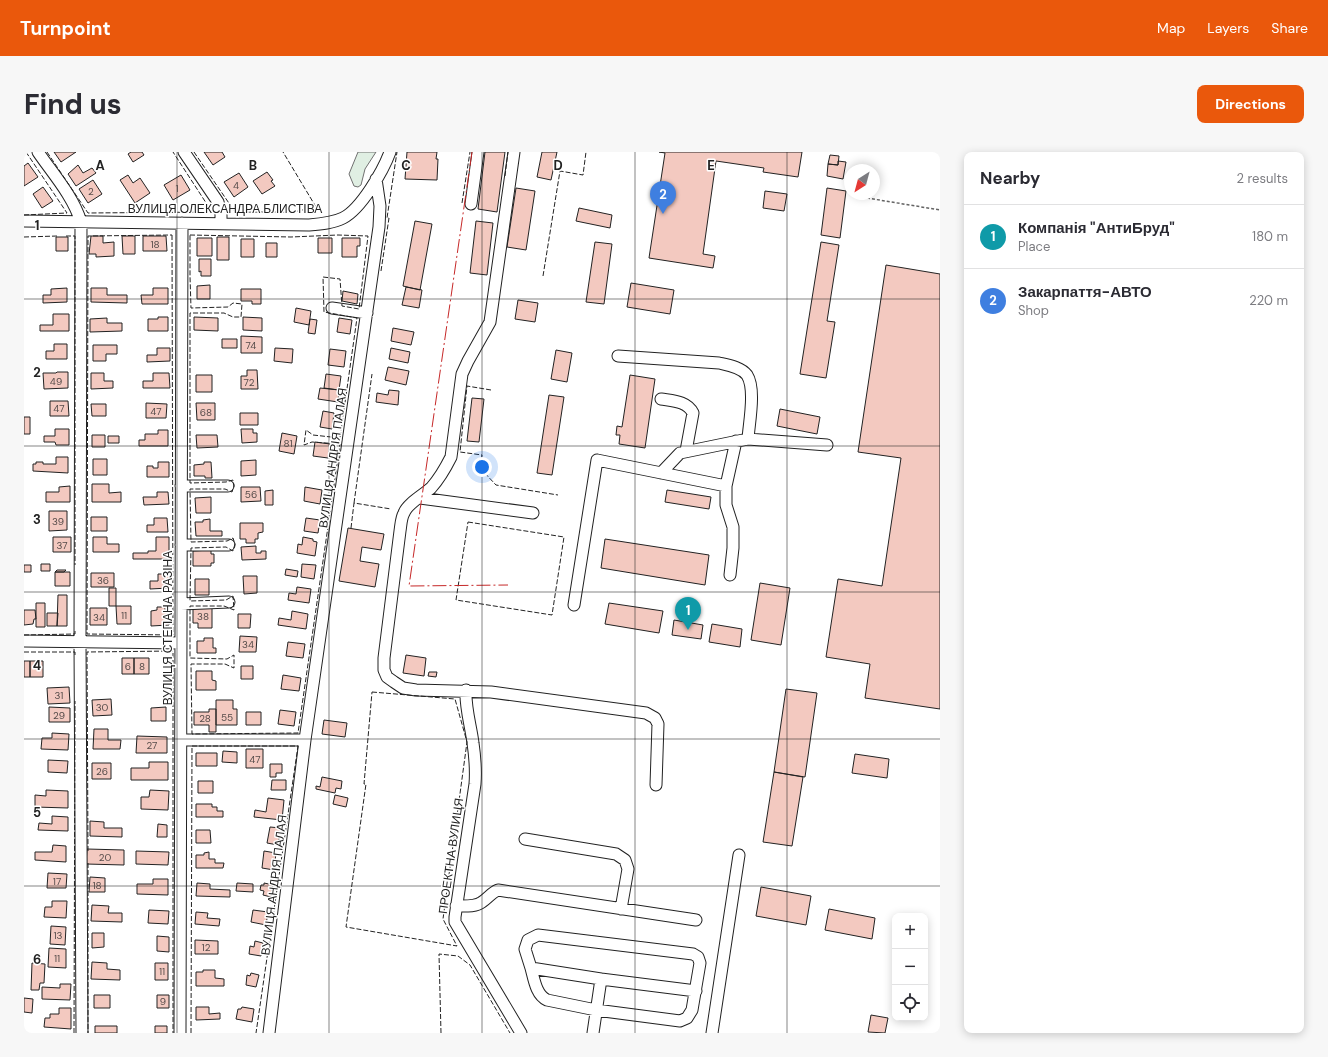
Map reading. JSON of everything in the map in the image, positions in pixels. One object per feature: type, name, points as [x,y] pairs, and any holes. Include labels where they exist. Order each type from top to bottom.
[{"type":"street","points":[[38,152],[72,201],[81,222],[80,642],[82,1033]]},
{"type":"street","points":[[184,152],[218,202],[222,212],[221,223]]},
{"type":"street","name":"ВУЛИЦЯ ОЛЕКСАНДРА БЛИСТІВА","points":[[24,222],[309,225],[334,221],[344,218],[350,213],[369,190],[386,162],[390,152]]},
{"type":"street","points":[[471,204],[478,152]]},
{"type":"street","points":[[514,152],[490,322],[462,374],[451,457],[446,467],[432,486],[420,498],[410,504],[403,513],[385,640],[384,670],[387,677],[403,688],[416,690],[466,690],[491,692],[646,713],[655,718],[658,724],[656,785]]},
{"type":"street","name":"ВУЛИЦЯ АНДРІЯ ПАЛАЯ","points":[[268,1033],[305,740],[379,227],[380,206],[376,179]]},
{"type":"street","name":"ВУЛИЦЯ СТЕПАНА РАЗІНА","points":[[180,1033],[182,223]]},
{"type":"street","points":[[332,308],[366,313]]},
{"type":"street","points":[[618,356],[719,363],[735,367],[746,375],[752,388],[748,439]]},
{"type":"street","points":[[661,399],[685,404],[690,407],[693,413],[686,451]]},
{"type":"street","points":[[661,473],[680,453],[736,441],[748,439],[827,445]]},
{"type":"street","points":[[730,575],[733,548],[732,527],[726,505],[726,486],[736,441]]},
{"type":"street","points":[[574,605],[597,460],[726,486]]},
{"type":"street","points":[[181,486],[228,486]]},
{"type":"street","points":[[420,498],[533,513]]},
{"type":"street","points":[[181,545],[229,545]]},
{"type":"street","points":[[181,604],[229,602]]},
{"type":"street","points":[[24,641],[181,643]]},
{"type":"street","name":"ПРОЕКТНА ВУЛИЦЯ","points":[[466,690],[466,701],[476,770],[455,917],[457,927],[520,1033]]},
{"type":"street","points":[[181,740],[305,740]]},
{"type":"street","points":[[525,839],[616,854],[625,860],[628,869],[621,909]]},
{"type":"street","points":[[712,1033],[739,855]]},
{"type":"street","points":[[456,906],[478,905],[498,890],[696,920]]},
{"type":"street","points":[[538,935],[693,954],[698,957],[700,963],[696,991],[692,1010],[687,1018],[680,1021],[596,1010],[547,1000],[542,998],[539,994],[525,949],[528,940],[538,935]]},
{"type":"street","points":[[531,968],[696,991]]},
{"type":"street","points":[[593,1033],[600,978]]},
{"type":"path","points":[[878,200],[940,210]]},
{"type":"green space","points":[[358,152],[376,152],[365,169],[361,185],[358,187],[354,186],[349,174]]},
{"type":"building","points":[[54,152],[76,152],[61,162]]},
{"type":"building","points":[[131,152],[142,152],[144,155],[133,162],[128,154]]},
{"type":"building","points":[[204,152],[222,152],[225,157],[213,165]]},
{"type":"building","points":[[407,152],[437,152],[437,180],[405,179]]},
{"type":"building","points":[[485,152],[505,152],[497,212],[478,209]]},
{"type":"building","points":[[542,152],[557,152],[551,180],[537,177]]},
{"type":"building","points":[[659,152],[802,152],[798,177],[763,172],[764,168],[716,161],[703,254],[715,256],[713,268],[649,258],[665,153]]},
{"type":"building","points":[[830,155],[839,156],[838,165],[828,164]]},
{"type":"building","points":[[838,161],[846,162],[844,164],[843,179],[827,176],[828,164],[838,165]]},
{"type":"building","points":[[28,163],[38,177],[24,186],[24,166]]},
{"type":"building","points":[[78,165],[83,173],[92,168],[96,173],[76,186],[68,174]]},
{"type":"building","points":[[267,172],[273,180],[271,181],[275,186],[262,194],[253,181]]},
{"type":"building","points":[[239,173],[248,187],[234,197],[224,182]]},
{"type":"building","points":[[128,175],[133,183],[140,178],[150,193],[135,203],[120,180]]},
{"type":"building","points":[[181,175],[190,190],[173,200],[164,185]]},
{"type":"building","points":[[93,180],[102,194],[88,203],[79,189]]},
{"type":"building","points":[[43,187],[53,201],[42,208],[33,194]]},
{"type":"building","points":[[516,188],[535,191],[526,250],[507,247]]},
{"type":"building","points":[[827,188],[844,191],[845,200],[840,238],[821,235]]},
{"type":"building","points":[[765,191],[787,194],[784,211],[763,208]]},
{"type":"building","points":[[579,208],[612,215],[610,228],[576,221]]},
{"type":"building","points":[[415,221],[432,224],[420,290],[403,286]]},
{"type":"building","points":[[476,221],[493,223],[487,275],[470,273]]},
{"type":"building","points":[[91,236],[103,236],[103,243],[114,242],[114,256],[96,257],[96,254],[89,254]]},
{"type":"building","points":[[122,236],[135,236],[135,254],[123,254]]},
{"type":"building","points":[[143,236],[166,236],[167,251],[143,251]]},
{"type":"building","points":[[56,237],[68,237],[68,251],[56,251]]},
{"type":"building","points":[[217,237],[229,237],[229,260],[217,260]]},
{"type":"building","points":[[197,238],[212,238],[212,256],[197,256]]},
{"type":"building","points":[[318,238],[332,238],[332,253],[318,253]]},
{"type":"building","points":[[342,238],[360,238],[360,246],[357,246],[357,257],[342,257]]},
{"type":"building","points":[[241,239],[254,239],[254,257],[241,257]]},
{"type":"building","points":[[595,242],[612,244],[604,304],[586,302]]},
{"type":"building","points":[[821,242],[839,245],[827,321],[835,322],[826,378],[800,374]]},
{"type":"building","points":[[266,243],[277,243],[277,257],[266,257]]},
{"type":"building","points":[[199,259],[211,259],[211,276],[201,276],[201,271],[199,272]]},
{"type":"building","points":[[886,265],[940,274],[940,709],[865,698],[870,664],[826,657],[838,579],[882,586],[901,458],[858,452]]},
{"type":"building","points":[[631,283],[674,290],[670,314],[627,307]]},
{"type":"building","points":[[210,285],[210,299],[197,299],[197,286]]},
{"type":"building","points":[[406,287],[422,290],[419,308],[402,305]]},
{"type":"building","points":[[67,288],[67,302],[43,303],[43,295],[51,295],[51,289]]},
{"type":"building","points":[[91,288],[107,288],[107,295],[127,295],[127,303],[91,302]]},
{"type":"building","points":[[153,288],[168,288],[168,304],[142,304],[141,295],[153,295]]},
{"type":"building","points":[[241,289],[261,289],[261,304],[252,304],[252,301],[241,301]]},
{"type":"building","points":[[343,291],[358,294],[357,304],[342,301]]},
{"type":"building","points":[[518,300],[538,303],[535,322],[515,319]]},
{"type":"building","points":[[296,308],[311,311],[309,325],[294,322]]},
{"type":"building","points":[[53,314],[69,314],[69,331],[40,331],[40,325],[53,325]]},
{"type":"building","points":[[158,317],[168,317],[168,331],[148,331],[148,319],[158,319]]},
{"type":"building","points":[[194,317],[218,318],[218,331],[194,330]]},
{"type":"building","points":[[243,317],[262,318],[262,331],[243,330]]},
{"type":"building","points":[[107,318],[107,323],[122,323],[122,331],[90,332],[90,319]]},
{"type":"building","points":[[339,318],[352,320],[350,334],[337,332]]},
{"type":"building","points":[[310,319],[317,320],[315,334],[308,333]]},
{"type":"building","points":[[393,328],[414,332],[411,345],[391,341]]},
{"type":"building","points":[[241,336],[262,337],[262,353],[241,353]]},
{"type":"building","points":[[222,339],[237,339],[237,348],[222,348]]},
{"type":"building","points":[[54,344],[67,344],[67,359],[46,359],[46,351],[54,351]]},
{"type":"building","points":[[93,345],[117,345],[117,354],[106,354],[106,361],[93,361]]},
{"type":"building","points":[[157,348],[170,348],[170,361],[147,362],[147,355],[157,355]]},
{"type":"building","points":[[275,348],[293,349],[292,363],[274,361]]},
{"type":"building","points":[[391,348],[410,352],[408,363],[389,359]]},
{"type":"building","points":[[330,349],[346,351],[344,367],[328,365]]},
{"type":"building","points":[[556,350],[572,353],[567,382],[551,379]]},
{"type":"building","points":[[388,367],[409,371],[406,385],[385,380]]},
{"type":"building","points":[[247,370],[257,370],[258,389],[241,389],[241,376],[247,376]]},
{"type":"building","points":[[68,372],[68,388],[44,389],[43,373]]},
{"type":"building","points":[[91,373],[104,373],[104,381],[113,381],[113,388],[91,389]]},
{"type":"building","points":[[153,373],[169,373],[170,388],[143,388],[143,381],[153,381]]},
{"type":"building","points":[[326,374],[341,376],[339,390],[324,388]]},
{"type":"building","points":[[196,375],[212,375],[212,392],[196,392]]},
{"type":"building","points":[[630,375],[655,379],[645,448],[619,444],[620,435],[616,435],[617,426],[622,427]]},
{"type":"building","points":[[320,388],[339,390],[338,402],[318,399]]},
{"type":"building","points":[[389,390],[399,391],[398,405],[376,402],[377,393],[388,395]]},
{"type":"building","points":[[549,395],[564,397],[552,475],[537,473]]},
{"type":"building","points":[[472,398],[484,399],[479,442],[467,441]]},
{"type":"building","points":[[50,401],[68,401],[69,416],[50,416]]},
{"type":"building","points":[[146,403],[167,404],[166,418],[146,418]]},
{"type":"building","points":[[196,403],[215,403],[215,420],[197,420]]},
{"type":"building","points":[[91,404],[106,404],[106,416],[92,416]]},
{"type":"building","points":[[780,409],[820,417],[817,434],[777,426]]},
{"type":"building","points":[[323,411],[334,413],[332,429],[320,427]]},
{"type":"building","points":[[240,413],[258,413],[258,425],[240,425]]},
{"type":"building","points":[[24,417],[30,417],[30,434],[24,434]]},
{"type":"building","points":[[55,429],[69,429],[69,445],[56,445],[55,442],[44,442],[44,436],[55,436]]},
{"type":"building","points":[[241,429],[253,429],[253,433],[257,433],[257,442],[242,443]]},
{"type":"building","points":[[158,430],[168,430],[168,446],[139,446],[139,440],[145,440],[145,434],[158,434]]},
{"type":"building","points":[[282,433],[297,436],[294,454],[279,451]]},
{"type":"building","points":[[92,435],[105,435],[105,447],[92,447]]},
{"type":"building","points":[[196,435],[217,435],[218,447],[197,448]]},
{"type":"building","points":[[108,436],[119,436],[119,443],[108,443]]},
{"type":"building","points":[[315,442],[330,444],[328,458],[313,456]]},
{"type":"building","points":[[56,457],[68,457],[68,473],[33,471],[33,464],[36,464],[36,462],[43,462],[43,464],[56,464]]},
{"type":"building","points":[[93,459],[107,459],[107,475],[93,475]]},
{"type":"building","points":[[256,460],[256,475],[241,476],[241,461]]},
{"type":"building","points":[[158,462],[169,462],[169,477],[147,477],[147,466],[158,468]]},
{"type":"building","points":[[204,462],[211,462],[212,478],[205,478],[205,476],[194,476],[194,465],[204,464]]},
{"type":"building","points":[[92,484],[109,484],[109,493],[121,492],[121,502],[92,502]]},
{"type":"building","points":[[70,486],[70,502],[46,502],[46,492],[59,492],[59,487]]},
{"type":"building","points":[[241,487],[260,487],[261,501],[241,502]]},
{"type":"building","points":[[305,487],[322,490],[320,504],[304,501]]},
{"type":"building","points":[[273,490],[273,505],[265,505],[265,491]]},
{"type":"building","points":[[667,490],[711,497],[709,509],[665,502]]},
{"type":"building","points":[[157,492],[168,492],[169,504],[144,505],[143,497],[157,497]]},
{"type":"building","points":[[211,497],[211,513],[196,513],[195,498]]},
{"type":"building","points":[[49,511],[67,511],[67,530],[49,531]]},
{"type":"building","points":[[91,517],[107,517],[107,531],[91,531]]},
{"type":"building","points":[[154,518],[167,518],[168,532],[147,532],[147,525],[154,525]]},
{"type":"building","points":[[306,518],[320,520],[318,533],[304,531]]},
{"type":"building","points":[[210,519],[210,531],[222,531],[222,536],[196,536],[195,522],[203,522],[203,520]]},
{"type":"building","points":[[240,523],[263,523],[263,532],[258,533],[258,539],[255,539],[255,543],[246,543],[246,539],[240,539]]},
{"type":"building","points":[[348,528],[384,534],[381,550],[362,547],[360,561],[379,564],[375,587],[339,581]]},
{"type":"building","points":[[53,537],[71,537],[71,552],[53,552]]},
{"type":"building","points":[[93,537],[107,537],[107,544],[119,544],[119,552],[93,552]]},
{"type":"building","points":[[156,537],[169,537],[169,559],[133,559],[133,553],[148,553],[148,551],[156,551]]},
{"type":"building","points":[[303,537],[313,539],[313,541],[317,542],[315,556],[297,553],[298,544],[302,545]]},
{"type":"building","points":[[605,539],[709,555],[705,585],[601,568]]},
{"type":"building","points":[[256,546],[256,553],[266,551],[266,559],[242,560],[241,547]]},
{"type":"building","points":[[211,550],[211,554],[214,554],[214,563],[211,563],[211,566],[193,566],[193,551]]},
{"type":"building","points":[[41,564],[50,564],[50,571],[41,571]]},
{"type":"building","points":[[302,564],[316,565],[314,579],[301,577]]},
{"type":"building","points":[[24,565],[31,565],[31,572],[24,572]]},
{"type":"building","points":[[286,569],[298,571],[297,577],[285,575]]},
{"type":"building","points":[[57,570],[66,570],[64,572],[55,572]]},
{"type":"building","points":[[55,572],[70,572],[70,586],[55,586]]},
{"type":"building","points":[[91,573],[114,573],[114,587],[91,587]]},
{"type":"building","points":[[158,574],[169,574],[169,588],[150,589],[150,581],[158,581]]},
{"type":"building","points":[[243,576],[257,576],[257,593],[244,594]]},
{"type":"building","points":[[195,579],[209,579],[209,595],[195,595]]},
{"type":"building","points":[[760,583],[790,588],[781,645],[751,640]]},
{"type":"building","points":[[297,587],[311,589],[309,603],[288,600],[289,593],[296,594]]},
{"type":"building","points":[[109,588],[116,588],[116,606],[109,606]]},
{"type":"building","points":[[58,595],[67,595],[67,626],[57,626]]},
{"type":"building","points":[[36,603],[45,603],[45,627],[36,627]]},
{"type":"building","points":[[609,603],[663,611],[659,633],[605,624]]},
{"type":"building","points":[[116,606],[131,606],[131,624],[117,624]]},
{"type":"building","points":[[157,607],[165,607],[165,610],[169,610],[169,625],[151,626],[151,611],[157,610]]},
{"type":"building","points":[[90,608],[107,608],[107,625],[90,625]]},
{"type":"building","points":[[193,608],[212,608],[212,628],[198,628],[198,623],[193,623]]},
{"type":"building","points":[[24,610],[35,610],[36,619],[34,619],[33,624],[24,625]]},
{"type":"building","points":[[292,611],[308,614],[306,629],[278,625],[279,618],[291,620]]},
{"type":"building","points":[[47,613],[58,613],[57,626],[47,626]]},
{"type":"building","points":[[238,614],[251,614],[250,628],[238,628]]},
{"type":"building","points":[[674,620],[703,625],[701,639],[672,635]]},
{"type":"building","points":[[712,624],[742,629],[740,647],[709,642]]},
{"type":"building","points":[[240,636],[257,637],[256,652],[239,652]]},
{"type":"building","points":[[204,638],[213,638],[213,648],[216,648],[216,653],[197,653],[197,641],[204,641]]},
{"type":"building","points":[[288,642],[305,644],[303,658],[286,656]]},
{"type":"building","points":[[406,655],[426,658],[424,676],[403,673]]},
{"type":"building","points":[[122,658],[134,658],[134,674],[122,674]]},
{"type":"building","points":[[134,658],[149,658],[149,674],[134,674]]},
{"type":"building","points":[[24,661],[30,661],[30,677],[24,677]]},
{"type":"building","points":[[30,661],[43,661],[43,677],[30,677]]},
{"type":"building","points":[[241,666],[253,666],[253,679],[241,679]]},
{"type":"building","points":[[196,671],[212,671],[212,680],[216,681],[216,690],[196,690]]},
{"type":"building","points":[[429,672],[437,672],[436,677],[428,676]]},
{"type":"building","points":[[283,675],[301,678],[299,691],[281,689]]},
{"type":"building","points":[[69,687],[70,703],[48,704],[47,688]]},
{"type":"building","points":[[786,689],[817,693],[805,777],[774,772]]},
{"type":"building","points":[[111,699],[112,715],[93,716],[92,700]]},
{"type":"building","points":[[216,700],[233,700],[233,709],[237,709],[237,725],[216,725]]},
{"type":"building","points":[[49,707],[70,708],[70,722],[49,722]]},
{"type":"building","points":[[166,707],[166,721],[151,721],[151,708]]},
{"type":"building","points":[[209,709],[216,709],[216,732],[209,732],[209,725],[194,725],[194,712],[209,712]]},
{"type":"building","points":[[280,710],[296,712],[294,726],[278,724]]},
{"type":"building","points":[[246,712],[261,712],[261,725],[246,725]]},
{"type":"building","points":[[324,720],[347,723],[345,737],[322,734]]},
{"type":"building","points":[[94,729],[108,729],[108,740],[121,740],[120,749],[93,749]]},
{"type":"building","points":[[52,733],[69,734],[68,750],[41,749],[42,738],[52,738]]},
{"type":"building","points":[[137,736],[167,737],[167,753],[136,753]]},
{"type":"building","points":[[246,749],[263,749],[263,768],[246,768]]},
{"type":"building","points":[[223,751],[237,752],[237,763],[222,762]]},
{"type":"building","points":[[196,753],[217,753],[217,766],[196,766]]},
{"type":"building","points":[[855,754],[889,759],[887,778],[852,773]]},
{"type":"building","points":[[48,760],[68,761],[67,773],[48,772]]},
{"type":"building","points":[[149,762],[168,762],[168,780],[131,780],[131,768],[149,768]]},
{"type":"building","points":[[92,763],[111,763],[111,779],[92,779]]},
{"type":"building","points":[[270,764],[282,764],[282,773],[276,773],[276,777],[270,777]]},
{"type":"building","points":[[774,772],[803,777],[792,846],[763,842]]},
{"type":"building","points":[[322,777],[342,781],[341,789],[336,788],[335,793],[316,789],[316,786],[320,787]]},
{"type":"building","points":[[272,780],[286,780],[286,790],[271,790]]},
{"type":"building","points":[[198,781],[213,781],[213,793],[198,793]]},
{"type":"building","points":[[46,790],[68,791],[68,808],[35,807],[35,795],[46,796]]},
{"type":"building","points":[[150,790],[169,791],[168,810],[141,809],[141,797],[149,797]]},
{"type":"building","points":[[335,795],[348,798],[346,807],[333,804]]},
{"type":"building","points":[[268,798],[284,800],[282,820],[254,817],[255,810],[266,812]]},
{"type":"building","points":[[196,804],[212,804],[212,807],[217,807],[217,811],[223,811],[223,817],[196,817]]},
{"type":"building","points":[[52,816],[68,817],[68,831],[38,830],[39,823],[52,824]]},
{"type":"building","points":[[90,821],[104,822],[104,828],[122,828],[122,837],[90,836]]},
{"type":"building","points":[[158,824],[167,825],[167,837],[157,837]]},
{"type":"building","points":[[270,827],[281,828],[278,845],[267,843]]},
{"type":"building","points":[[196,830],[210,830],[211,843],[196,843]]},
{"type":"building","points":[[53,845],[66,846],[66,862],[35,860],[35,852],[52,852]]},
{"type":"building","points":[[87,849],[124,850],[124,865],[86,864]]},
{"type":"building","points":[[136,851],[169,852],[168,865],[136,864]]},
{"type":"building","points":[[264,851],[276,853],[274,870],[262,868]]},
{"type":"building","points":[[209,852],[209,859],[215,859],[215,863],[224,863],[223,868],[196,868],[196,855],[204,855],[204,853]]},
{"type":"building","points":[[48,873],[67,874],[66,888],[47,888]]},
{"type":"building","points":[[90,877],[105,878],[105,892],[89,892]]},
{"type":"building","points":[[153,879],[168,879],[168,895],[137,894],[137,884],[153,884]]},
{"type":"building","points":[[197,883],[210,884],[210,889],[230,890],[230,897],[196,896]]},
{"type":"building","points":[[237,883],[253,884],[253,892],[236,891]]},
{"type":"building","points":[[264,883],[273,885],[271,897],[263,895],[264,891],[260,890],[261,885],[264,885]]},
{"type":"building","points":[[761,887],[811,896],[806,925],[756,916]]},
{"type":"building","points":[[52,901],[67,901],[66,918],[44,917],[45,907],[52,907]]},
{"type":"building","points":[[92,905],[109,906],[108,913],[122,913],[122,922],[91,921]]},
{"type":"building","points":[[829,909],[875,918],[872,939],[825,930]]},
{"type":"building","points":[[149,910],[169,911],[168,924],[148,923]]},
{"type":"building","points":[[253,910],[268,912],[266,925],[251,922]]},
{"type":"building","points":[[196,912],[208,913],[207,918],[220,919],[219,926],[195,924]]},
{"type":"building","points":[[51,926],[66,927],[65,945],[50,944]]},
{"type":"building","points":[[92,933],[104,933],[104,947],[92,948]]},
{"type":"building","points":[[157,936],[169,937],[169,952],[157,951]]},
{"type":"building","points":[[195,940],[218,941],[218,954],[195,954]]},
{"type":"building","points":[[255,941],[263,943],[261,956],[249,954],[250,946],[254,947]]},
{"type":"building","points":[[49,948],[66,949],[66,968],[48,967]]},
{"type":"building","points":[[92,962],[107,963],[107,969],[120,970],[120,980],[91,979]]},
{"type":"building","points":[[32,963],[45,964],[44,983],[40,983],[39,990],[31,990]]},
{"type":"building","points":[[155,963],[168,963],[168,980],[155,980]]},
{"type":"building","points":[[203,970],[215,970],[215,978],[224,979],[224,986],[196,986],[196,972],[203,972]]},
{"type":"building","points":[[251,973],[259,975],[256,987],[246,985],[247,975],[250,976]]},
{"type":"building","points":[[60,984],[71,984],[70,1000],[42,999],[42,987],[60,988]]},
{"type":"building","points":[[94,995],[110,995],[110,1008],[94,1008]]},
{"type":"building","points":[[157,995],[169,995],[169,1008],[157,1008]]},
{"type":"building","points":[[24,998],[33,999],[32,1013],[24,1012]]},
{"type":"building","points":[[196,1007],[209,1007],[209,1014],[220,1013],[220,1019],[196,1020]]},
{"type":"building","points":[[242,1007],[254,1009],[252,1022],[236,1019],[238,1009],[241,1009]]},
{"type":"building","points":[[59,1008],[71,1008],[71,1029],[44,1027],[45,1018],[50,1018],[50,1014],[59,1014]]},
{"type":"building","points":[[871,1015],[888,1018],[885,1033],[868,1032]]},
{"type":"building","points":[[95,1026],[117,1026],[117,1033],[95,1033]]},
{"type":"building","points":[[155,1026],[167,1026],[167,1033],[155,1033]]},
{"type":"fence","points":[[26,152],[67,213]]},
{"type":"fence","points":[[47,152],[88,213],[212,212],[173,152]]},
{"type":"fence","points":[[194,152],[235,212],[293,212],[316,207],[283,152]]},
{"type":"fence","points":[[381,271],[397,152]]},
{"type":"fence","points":[[462,203],[470,152]]},
{"type":"fence","points":[[505,176],[508,152]]},
{"type":"fence","points":[[543,276],[560,171],[583,175],[586,152]]},
{"type":"fence","points":[[24,215],[67,213]]},
{"type":"fence","points":[[172,235],[173,635],[87,634],[88,236],[172,235]]},
{"type":"fence","points":[[190,235],[291,237],[338,235],[368,236],[359,309],[342,306],[340,279],[323,277],[324,312],[357,318],[340,438],[313,435],[306,430],[304,445],[312,442],[340,444],[298,733],[192,734],[191,664],[225,664],[234,668],[234,655],[227,659],[190,658],[190,606],[224,606],[234,610],[233,596],[226,600],[190,601],[191,548],[226,547],[233,551],[235,544],[233,538],[227,541],[191,542],[190,489],[225,489],[232,492],[234,486],[233,480],[226,482],[190,483],[190,313],[224,313],[233,317],[241,317],[242,304],[233,303],[228,307],[191,308],[190,235]]},
{"type":"fence","points":[[24,237],[58,236]]},
{"type":"fence","points":[[66,236],[75,236],[75,565]]},
{"type":"fence","points":[[354,503],[372,374]]},
{"type":"fence","points":[[491,390],[467,386],[460,452],[482,455],[480,468],[496,485],[558,495]]},
{"type":"fence","points":[[351,528],[354,503],[391,509]]},
{"type":"fence","points":[[468,522],[564,537],[552,615],[456,600],[468,522]]},
{"type":"fence","points":[[24,635],[75,634],[75,631]]},
{"type":"fence","points":[[88,851],[87,652],[173,651],[173,1033]]},
{"type":"fence","points":[[24,652],[75,652],[75,655]]},
{"type":"fence","points":[[372,692],[455,699],[467,742],[443,919],[457,946],[346,927],[366,784],[364,784],[372,692]]},
{"type":"fence","points":[[74,1033],[75,701]]},
{"type":"fence","points":[[191,1033],[192,746],[298,746],[256,1033]]},
{"type":"fence","points":[[88,863],[88,1033]]},
{"type":"fence","points":[[441,1033],[439,954],[458,956],[470,965],[510,1033]]},
{"type":"power","points":[[472,152],[409,586],[508,585]]},
{"type":"place","name":"Закарпаття-АВТО","points":[[663,214]]},
{"type":"place","name":"Компанія \"АнтиБруд\"","points":[[688,630]]}]
